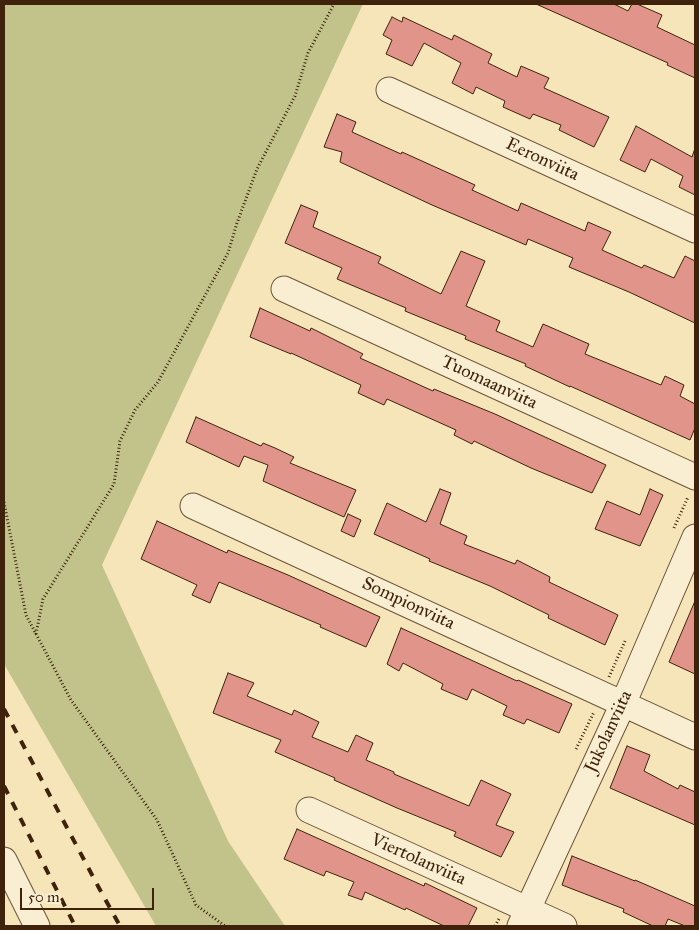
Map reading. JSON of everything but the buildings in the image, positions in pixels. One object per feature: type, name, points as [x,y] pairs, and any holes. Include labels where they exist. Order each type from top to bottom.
[{"type":"street","name":"Eeronviita","points":[[389,90],[695,230]]},
{"type":"street","name":"Tuomaanviita","points":[[284,289],[695,477]]},
{"type":"street","name":"Sompionviita","points":[[193,506],[695,737]]},
{"type":"street","name":"Jukolanviita","points":[[524,918],[623,704],[695,537]]},
{"type":"street","name":"Viertolanviita","points":[[309,810],[524,918],[564,926]]},
{"type":"street","points":[[4,860],[37,926]]},
{"type":"path","points":[[36,634],[43,599],[114,484],[120,441],[136,410],[158,382],[228,253],[236,223],[258,168],[296,96],[308,53],[334,4]]},
{"type":"path","points":[[4,502],[26,615],[71,700],[157,820],[196,905],[225,926]]},
{"type":"green space","points":[[4,4],[363,4],[102,565],[228,841],[285,926],[156,926],[4,664]]},
{"type":"railway","points":[[4,709],[120,926]]},
{"type":"railway","points":[[4,786],[75,926]]}]
